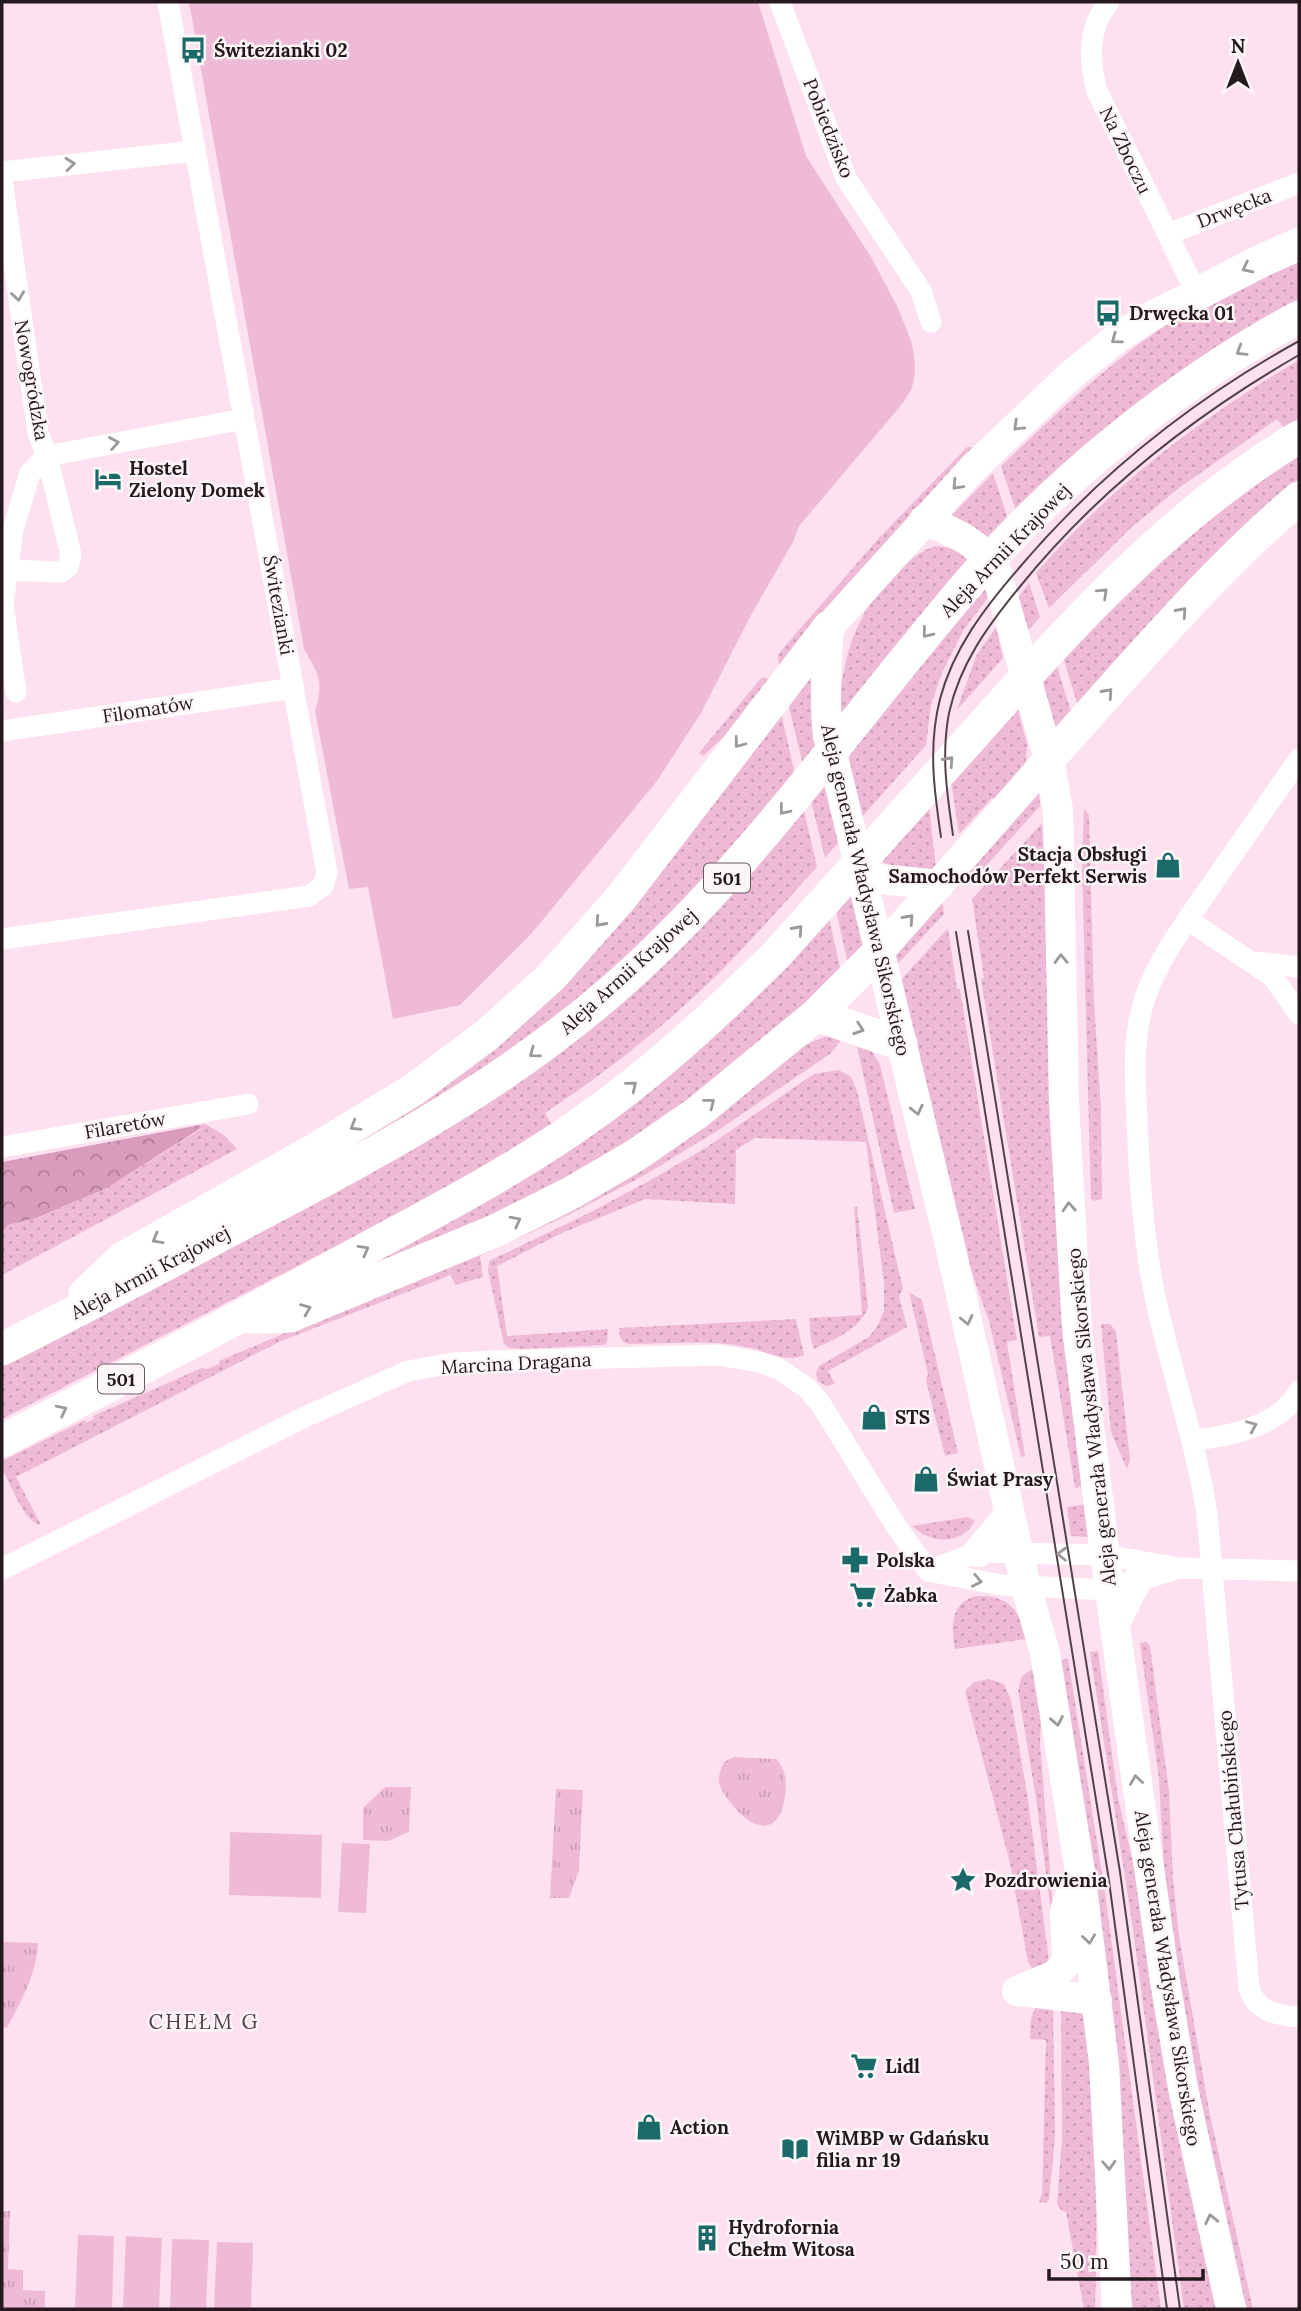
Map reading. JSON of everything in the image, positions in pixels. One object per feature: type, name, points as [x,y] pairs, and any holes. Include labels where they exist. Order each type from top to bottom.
[{"type":"main road","points":[[1197,294],[1299,244]]},
{"type":"main road","name":"Aleja Armii Krajowej","points":[[2,1349],[357,1164],[457,1106],[525,1060],[586,1013],[651,956],[727,877],[963,589],[1031,517],[1100,454],[1159,408],[1216,366],[1299,317]]},
{"type":"main road","name":"501","points":[[2,1441],[240,1318],[514,1167],[577,1126],[677,1050],[759,971],[1096,600],[1217,495],[1296,439]]},
{"type":"main road","points":[[1049,759],[1209,582],[1269,523],[1299,498]]},
{"type":"main road","points":[[58,1320],[123,1258],[316,1149],[413,1090],[487,1035],[552,976],[621,898],[828,640]]},
{"type":"main road","points":[[240,1318],[289,1316],[495,1231],[571,1193],[698,1112],[816,1015],[879,952]]},
{"type":"main road","points":[[816,1015],[901,1044]]},
{"type":"street","name":"Świtezianki","points":[[2,939],[309,896],[323,886],[327,873],[167,2]]},
{"type":"street","name":"Pobiedzisko","points":[[780,2],[846,178],[921,291],[932,322]]},
{"type":"street","name":"Na Zboczu","points":[[1109,2],[1096,22],[1091,41],[1091,66],[1097,90],[1197,294]]},
{"type":"street","points":[[2,172],[195,151]]},
{"type":"street","name":"Nowogródzka","points":[[2,180],[38,433],[47,456],[71,555],[68,567],[61,572],[8,570]]},
{"type":"street","name":"Drwęcka","points":[[1168,234],[1299,183]]},
{"type":"street","points":[[828,640],[935,525],[972,469],[1071,375],[1117,338],[1151,316],[1197,294]]},
{"type":"street","name":"Nowogródzka","points":[[16,692],[3,605],[16,513],[30,473],[47,456],[244,419]]},
{"type":"street","name":"Aleja generała Władysława Sikorskiego","points":[[935,525],[973,543],[986,554],[996,571],[1049,759],[1058,810],[1064,1103],[1077,1328],[1105,1556],[1123,1586],[1115,1623],[1173,2034],[1231,2309]]},
{"type":"street","name":"Aleja generała Władysława Sikorskiego","points":[[828,640],[828,736],[955,1267],[1026,1587],[1045,1654],[1080,1871],[1104,2063],[1116,2309]]},
{"type":"street","name":"Filomatów","points":[[2,732],[294,688]]},
{"type":"street","points":[[879,952],[1049,759]]},
{"type":"street","name":"Tytusa Chałubińskiego","points":[[1299,759],[1188,920],[1155,973],[1145,997],[1138,1033],[1136,1082],[1139,1167],[1150,1266],[1162,1329],[1192,1440],[1207,1514],[1249,1989],[1258,2005],[1267,2011],[1275,2015],[1299,2017]]},
{"type":"street","points":[[861,877],[939,885]]},
{"type":"street","points":[[1188,920],[1272,976],[1299,1014]]},
{"type":"street","points":[[1250,961],[1299,967]]},
{"type":"street","name":"Filaretów","points":[[2,1147],[248,1104]]},
{"type":"street","name":"Marcina Dragana","points":[[2,1569],[307,1416],[408,1371],[454,1363],[718,1355],[759,1362],[779,1369],[807,1388],[820,1403],[896,1526],[928,1571]]},
{"type":"street","points":[[1192,1440],[1239,1432],[1282,1413],[1299,1391]]},
{"type":"street","points":[[978,1552],[1010,1514]]},
{"type":"street","points":[[928,1571],[978,1552],[1019,1552],[1105,1556],[1179,1568],[1299,1571]]},
{"type":"street","points":[[928,1571],[1026,1587],[1123,1586],[1179,1568]]},
{"type":"street","points":[[1080,1871],[1065,1910],[1067,1962],[1055,1975],[1017,1990],[1097,2000]]},
{"type":"green space","points":[[189,2],[758,2],[806,156],[871,257],[898,308],[911,341],[915,373],[912,388],[903,403],[799,526],[793,542],[751,615],[701,713],[657,781],[532,933],[460,1005],[393,1019],[368,887],[349,889],[315,711],[319,692],[318,678],[304,649]]},
{"type":"green space","points":[[1299,251],[1299,300],[1253,325],[1016,511],[1001,466],[1064,407],[1130,351],[1177,318]]},
{"type":"green space","points":[[1299,360],[1299,419],[1284,428],[1277,419],[1179,488],[1133,526],[1049,608],[1036,573],[1095,511],[1193,430],[1227,405]]},
{"type":"green space","points":[[967,447],[978,448],[779,668],[778,655],[785,646],[878,539]]},
{"type":"green space","points":[[1299,453],[1299,479],[1255,517],[1080,705],[1077,703],[1063,657],[1189,535]]},
{"type":"green space","points":[[993,473],[1008,519],[989,539],[947,520]]},
{"type":"green space","points":[[935,546],[951,548],[971,558],[839,719],[847,658],[852,640],[869,605],[909,561]]},
{"type":"green space","points":[[1029,583],[1040,617],[1026,633],[1017,599]]},
{"type":"green space","points":[[986,585],[989,596],[963,631],[941,675],[931,705],[926,745],[862,817],[846,757]]},
{"type":"green space","points":[[996,627],[1003,658],[957,710],[976,656]]},
{"type":"green space","points":[[816,663],[817,748],[803,765],[788,703]]},
{"type":"green space","points":[[1056,663],[1071,712],[1054,736],[1038,683]]},
{"type":"green space","points":[[762,677],[770,679],[730,731],[703,756],[699,753]]},
{"type":"green space","points":[[1017,706],[1027,744],[1026,762],[996,801],[992,798],[959,834],[951,781]]},
{"type":"green space","points":[[780,708],[795,774],[672,914],[589,991],[461,1085],[306,1175],[421,1100]]},
{"type":"green space","points":[[826,782],[839,842],[825,858],[811,801]]},
{"type":"green space","points":[[1039,791],[1040,806],[970,884],[968,870]]},
{"type":"green space","points":[[929,806],[936,868],[907,872],[893,868],[881,860]]},
{"type":"green space","points":[[1084,809],[1089,815],[1094,1003],[1101,1108],[1102,1199],[1094,1201],[1091,1199],[1082,865]]},
{"type":"green space","points":[[804,810],[817,867],[732,960],[678,1011],[591,1081],[545,1113],[552,1125],[495,1161],[338,1245],[2,1419],[2,1363],[376,1169]]},
{"type":"green space","points":[[1042,823],[1084,1486],[1075,1488],[1050,1336],[1039,1337],[981,979],[984,978],[972,899]]},
{"type":"green space","points":[[852,892],[865,949],[848,964],[836,910]]},
{"type":"green space","points":[[942,900],[944,914],[896,966],[893,956]]},
{"type":"green space","points":[[829,918],[841,972],[822,992],[654,1127],[543,1193],[335,1280],[435,1228]]},
{"type":"green space","points":[[948,928],[1017,1340],[1007,1342],[1025,1456],[1021,1457],[989,1321],[960,1239],[899,982]]},
{"type":"green space","points":[[829,1035],[845,1035],[830,1054],[717,1131],[643,1176],[480,1256],[483,1277],[455,1285],[451,1275],[281,1341],[16,1477],[41,1525],[35,1523],[23,1510],[2,1468],[2,1461],[85,1420],[86,1423],[94,1419],[93,1416],[204,1367],[205,1370],[219,1364],[219,1361],[292,1330],[805,1045]]},
{"type":"green space","points":[[857,1047],[871,1050],[880,1065],[915,1209],[894,1213]]},
{"type":"green space","points":[[839,1070],[851,1077],[857,1091],[903,1289],[899,1296],[907,1327],[828,1371],[835,1384],[826,1386],[818,1381],[816,1373],[819,1366],[869,1337],[884,1311],[884,1284],[866,1142],[755,1138],[736,1150],[735,1204],[645,1199],[562,1233],[497,1266],[507,1336],[608,1329],[607,1342],[604,1345],[523,1349],[510,1348],[504,1344],[488,1271],[489,1261],[656,1177],[707,1147],[814,1074]]},
{"type":"green space","points":[[205,1124],[224,1135],[237,1149],[2,1275],[2,1233],[8,1225],[36,1218],[107,1188]]},
{"type":"green space","points":[[200,1125],[201,1128],[107,1188],[36,1218],[8,1225],[2,1233],[2,1162]]},
{"type":"green space","points":[[854,1207],[857,1207],[868,1307],[853,1328],[814,1349],[809,1318],[862,1315]]},
{"type":"green space","points":[[909,1292],[922,1300],[958,1453],[945,1456],[926,1381],[928,1374]]},
{"type":"green space","points":[[796,1319],[804,1355],[790,1358],[717,1343],[629,1344],[623,1342],[619,1328]]},
{"type":"green space","points":[[1101,1324],[1110,1324],[1116,1331],[1130,1460],[1127,1469],[1111,1432]]},
{"type":"green space","points":[[1086,1504],[1090,1537],[1071,1536],[1067,1507]]},
{"type":"green space","points":[[968,1517],[975,1521],[969,1529],[962,1535],[945,1540],[928,1536],[912,1526]]},
{"type":"green space","points":[[976,1596],[997,1598],[1011,1606],[1020,1619],[1027,1639],[955,1649],[954,1617],[961,1604]]},
{"type":"green space","points":[[1147,1642],[1150,1646],[1169,1791],[1179,1936],[1209,2110],[1253,2309],[1248,2309],[1240,2290],[1192,2069],[1164,1869],[1159,1779],[1140,1643]]},
{"type":"green space","points":[[1098,1651],[1118,1798],[1139,1889],[1219,2309],[1184,2309],[1132,1922],[1090,1652]]},
{"type":"green space","points":[[1068,1658],[1105,1893],[1161,2309],[1133,2309],[1128,2279],[1080,1782],[1058,1661]]},
{"type":"green space","points":[[1034,1668],[1041,1716],[1040,1743],[1057,1958],[1036,1798],[1018,1690],[1022,1676]]},
{"type":"green space","points":[[989,1679],[1004,1684],[1011,1700],[1028,1799],[1050,1969],[1034,1971],[1028,1962],[1010,1863],[965,1691],[974,1682]]},
{"type":"green space","points":[[734,1757],[777,1759],[780,1764],[785,1777],[785,1796],[782,1810],[770,1824],[763,1826],[747,1819],[722,1791],[719,1783],[721,1769],[724,1762]]},
{"type":"green space","points":[[385,1787],[411,1787],[409,1832],[388,1841],[363,1840],[363,1808]]},
{"type":"green space","points":[[556,1789],[583,1790],[579,1870],[569,1898],[550,1898]]},
{"type":"green space","points":[[230,1832],[322,1835],[321,1898],[229,1895]]},
{"type":"green space","points":[[342,1843],[370,1844],[366,1913],[338,1912]]},
{"type":"green space","points":[[2,1942],[38,1943],[23,1998],[7,2028],[2,2027]]},
{"type":"green space","points":[[1053,2001],[1055,2137],[1049,2200],[1046,2203],[1039,2202],[1042,2194],[1046,2040],[1030,2039],[1031,2019],[1036,2005]]},
{"type":"green space","points":[[1061,2002],[1085,2013],[1096,2161],[1095,2309],[1084,2309],[1066,2212],[1057,2204],[1062,2138]]},
{"type":"green space","points":[[2,2211],[10,2211],[8,2269],[23,2270],[23,2290],[45,2291],[45,2309],[2,2309]]},
{"type":"green space","points":[[78,2235],[114,2236],[112,2309],[75,2309]]},
{"type":"green space","points":[[126,2236],[162,2238],[159,2309],[123,2309]]},
{"type":"green space","points":[[172,2239],[209,2240],[206,2309],[170,2309]]},
{"type":"green space","points":[[217,2242],[253,2243],[251,2309],[214,2309]]},
{"type":"tram line","points":[[941,837],[933,768],[936,716],[953,663],[982,613],[1049,534],[1114,471],[1185,414],[1299,341]]},
{"type":"tram line","points":[[953,835],[945,759],[949,713],[967,662],[996,618],[1048,554],[1113,489],[1221,404],[1299,355]]},
{"type":"tram line","points":[[968,931],[1120,1872],[1180,2309]]},
{"type":"tram line","points":[[956,932],[1108,1874],[1167,2309]]},
{"type":"place","name":"Świtezianki 02","points":[[193,50]]},
{"type":"place","name":"Drwęcka 01","points":[[1108,313]]},
{"type":"place","name":"Hostel Zielony Domek","points":[[108,479]]},
{"type":"place","name":"Stacja Obsługi Samochodów Perfekt Serwis","points":[[1168,865]]},
{"type":"place","name":"STS","points":[[874,1417]]},
{"type":"place","name":"Świat Prasy","points":[[926,1479]]},
{"type":"place","name":"Polska","points":[[855,1560]]},
{"type":"place","name":"Żabka","points":[[863,1595]]},
{"type":"place","name":"Pozdrowienia","points":[[963,1880]]},
{"type":"place","name":"Lidl","points":[[864,2066]]},
{"type":"place","name":"Action","points":[[649,2127]]},
{"type":"place","name":"WiMBP w Gdańsku filia nr 19","points":[[795,2149]]},
{"type":"place","name":"Hydrofornia Chełm Witosa","points":[[707,2238]]},
{"type":"district","name":"CHEŁM G","points":[[204,2021]]}]
